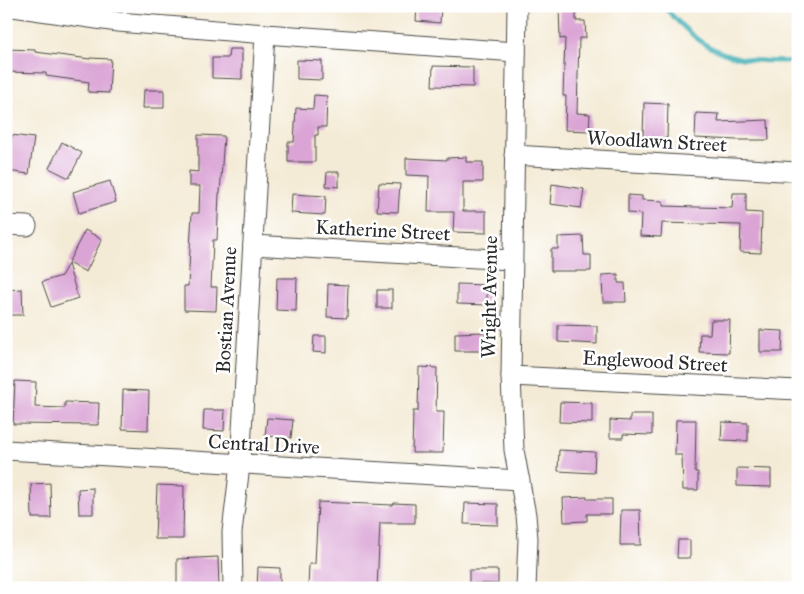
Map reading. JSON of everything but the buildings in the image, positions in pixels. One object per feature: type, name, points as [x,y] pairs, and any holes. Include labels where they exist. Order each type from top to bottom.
[{"type":"street","points":[[6,6],[118,22],[516,52]]},
{"type":"street","name":"Wright Avenue","points":[[517,6],[511,376],[514,450],[528,539],[526,588]]},
{"type":"street","name":"Bostian Avenue","points":[[233,588],[232,532],[240,465],[266,34]]},
{"type":"street","name":"Woodlawn Street","points":[[514,155],[798,172]]},
{"type":"street","points":[[6,225],[27,226]]},
{"type":"street","name":"Katherine Street","points":[[252,245],[512,260]]},
{"type":"street","name":"Englewood Street","points":[[511,376],[798,390]]},
{"type":"street","name":"Central Drive","points":[[6,450],[520,480]]},
{"type":"waterway","points":[[663,6],[697,39],[720,52],[753,60],[798,61]]}]
